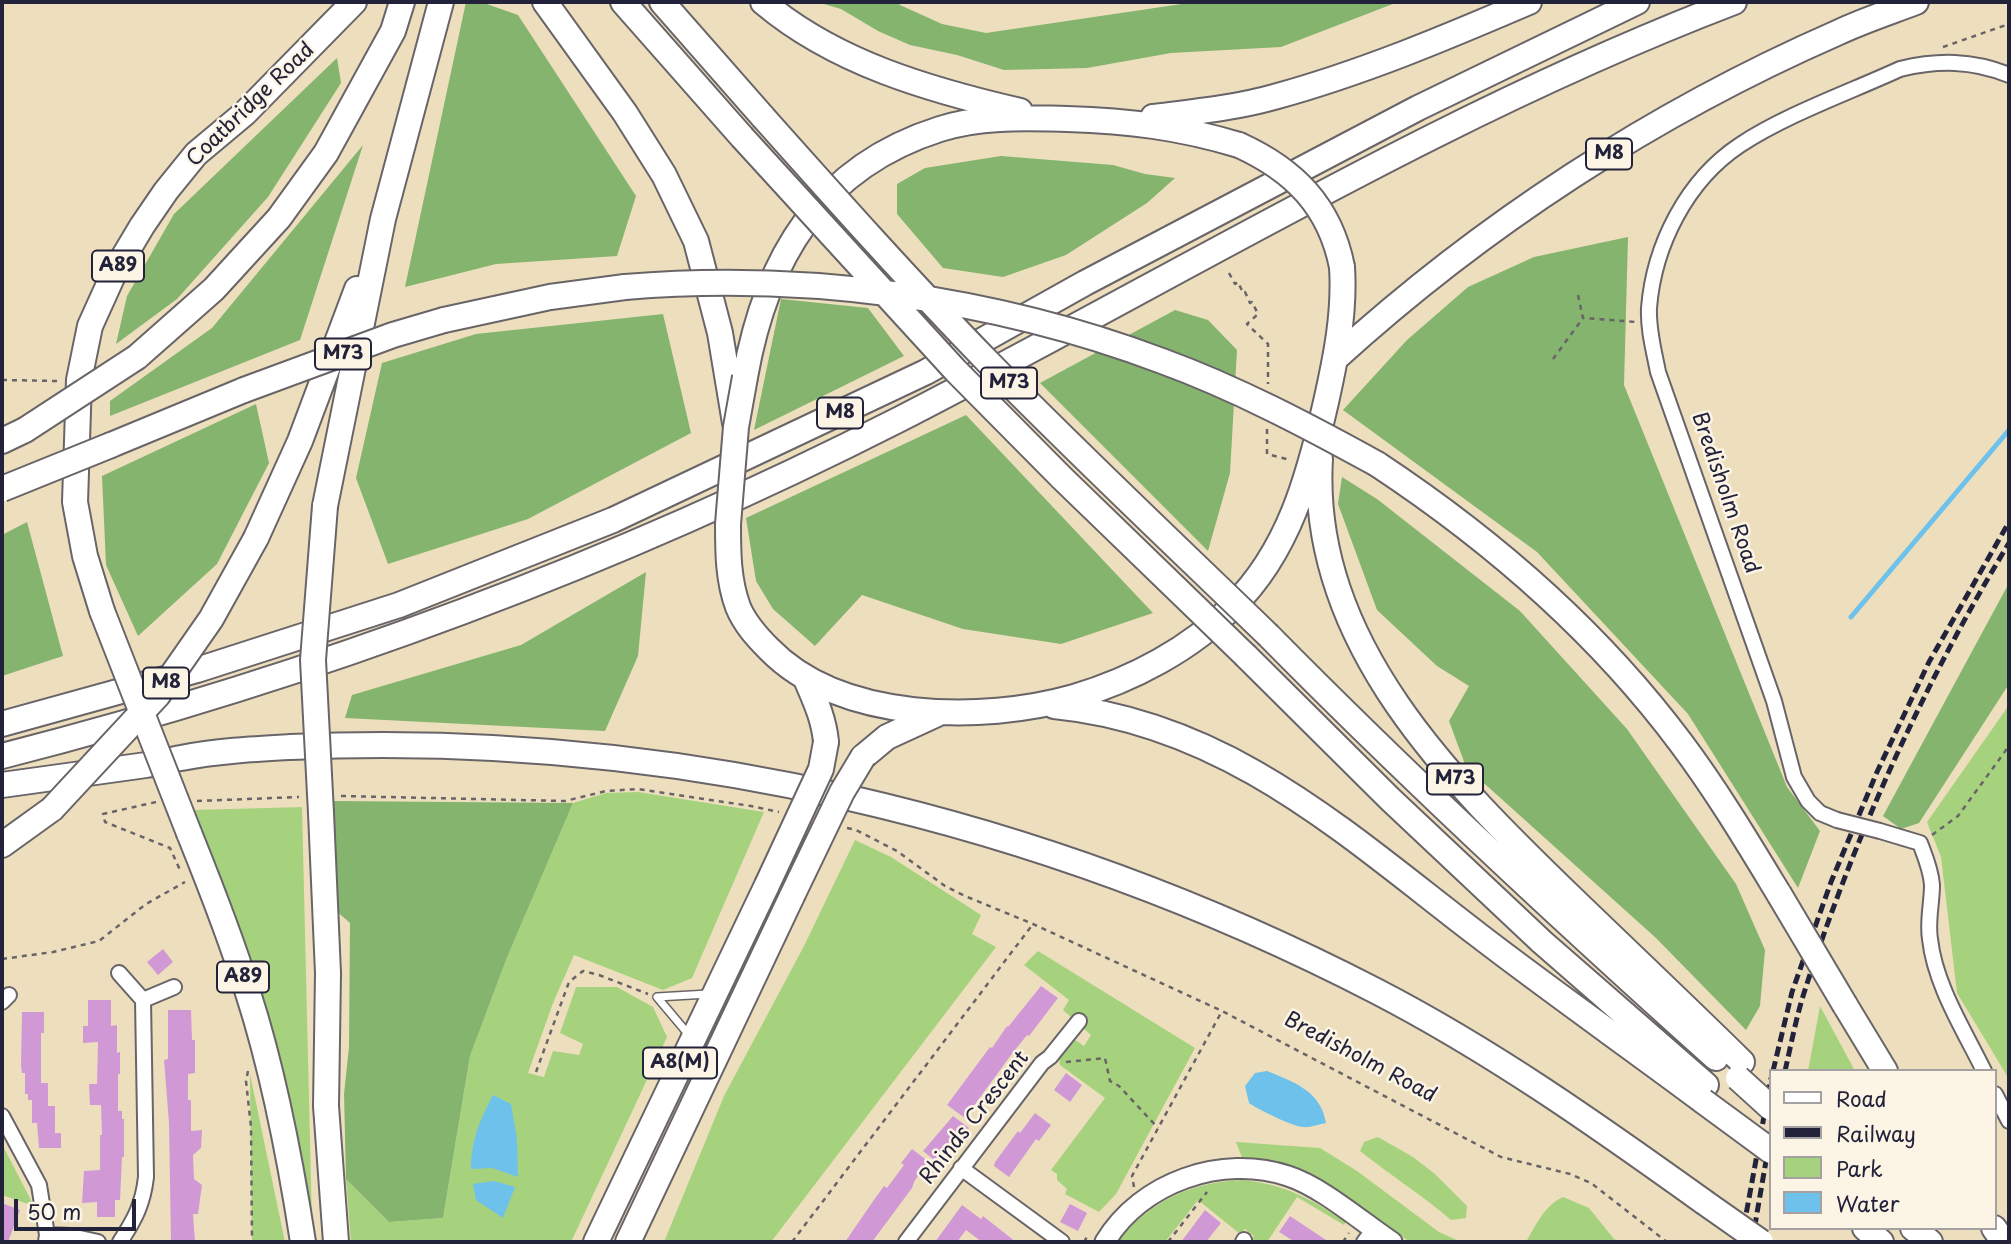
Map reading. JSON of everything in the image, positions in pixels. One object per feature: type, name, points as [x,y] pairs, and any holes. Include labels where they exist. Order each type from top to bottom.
[{"type":"highway","name":"Coatbridge Road","points":[[303,1242],[282,1127],[249,995],[220,909],[102,611],[85,556],[75,502],[79,380],[90,326],[114,273],[166,191],[196,154],[255,103],[354,2]]},
{"type":"highway","points":[[2,441],[137,357],[214,289],[279,218],[326,153],[393,31],[402,2]]},
{"type":"highway","points":[[336,1242],[326,1107],[328,973],[313,660],[325,506],[383,219],[441,2]]},
{"type":"highway","points":[[545,2],[625,113],[664,175],[696,241],[720,333],[736,376]]},
{"type":"highway","name":"M73","points":[[623,2],[742,137],[956,371],[1062,478],[1390,799],[1707,1096],[1770,1150]]},
{"type":"highway","name":"M73","points":[[662,2],[903,273],[1080,455],[1477,841],[1740,1070],[1770,1088]]},
{"type":"highway","points":[[763,2],[782,18],[861,63],[958,97],[1053,118]]},
{"type":"highway","points":[[1127,121],[1272,98],[1393,58],[1529,2]]},
{"type":"highway","points":[[1489,19],[1540,2]]},
{"type":"highway","name":"M8","points":[[2,724],[197,670],[399,605],[613,520],[926,372],[1085,283],[1418,108],[1637,2]]},
{"type":"highway","name":"M8","points":[[2,756],[278,677],[503,596],[687,520],[902,418],[1367,168],[1467,118],[1613,51],[1734,2]]},
{"type":"highway","name":"M8","points":[[1335,359],[1374,324],[1479,242],[1541,197],[1630,141],[1745,77],[1837,33],[1916,2]]},
{"type":"highway","points":[[1053,118],[1127,121],[1194,132],[1239,145],[1279,165],[1310,195],[1331,226],[1342,267],[1342,320],[1311,466],[1285,534],[1271,560],[1236,604],[1192,641],[1141,670],[1100,688],[1039,704],[991,711],[941,712],[899,707],[847,696],[824,688],[790,669],[757,637],[739,608],[729,563],[728,524],[736,427],[736,376],[778,265],[801,227],[842,182],[886,152],[941,129],[985,121],[1053,118]]},
{"type":"highway","name":"M8","points":[[2,845],[52,808],[158,695],[211,619],[256,538],[300,441],[383,219]]},
{"type":"highway","name":"M73","points":[[2,489],[244,390],[393,335],[444,320],[550,297],[625,287],[697,283],[829,288],[905,295],[1002,313],[1107,342],[1173,365],[1265,406],[1377,464],[1424,495],[1511,563],[1543,592],[1630,681],[1680,741],[1723,803],[1884,1069]]},
{"type":"highway","name":"M73","points":[[1323,413],[1320,512],[1327,552],[1348,617],[1381,680],[1413,729],[1445,767],[1510,838],[1740,1070],[1770,1107]]},
{"type":"highway","name":"A8(M)","points":[[596,1242],[821,769],[826,742],[825,726],[806,679]]},
{"type":"highway","name":"M73","points":[[1039,704],[1099,712],[1159,727],[1189,738],[1240,763],[1340,829],[1507,957],[1707,1096],[1770,1144]]},
{"type":"highway","name":"A8(M)","points":[[628,1242],[842,792],[863,757],[896,732],[941,712]]},
{"type":"highway","points":[[2,785],[185,757],[286,747],[406,745],[521,750],[619,759],[709,771],[883,804],[970,827],[1159,892],[1273,940],[1377,991],[1508,1066],[1761,1242]]},
{"type":"highway","points":[[1867,1230],[1881,1242]]},
{"type":"highway","points":[[1916,1230],[1932,1242]]},
{"type":"street","name":"Bredisholm Road","points":[[1920,842],[1819,813],[1808,801],[1794,777],[1774,701],[1658,372],[1649,308],[1662,249],[1676,217],[1699,181],[1738,146],[1757,134],[1900,69],[1920,64],[1953,62],[1979,64],[2009,75]]},
{"type":"street","points":[[1920,842],[1932,882],[1929,938],[1934,963],[1983,1069]]},
{"type":"street","points":[[119,973],[143,1000],[146,1177],[143,1201],[120,1242]]},
{"type":"street","points":[[143,1000],[174,987]]},
{"type":"street","name":"Rhinds Crescent","points":[[906,1242],[1042,1063],[1079,1021]]},
{"type":"street","points":[[1997,1098],[2009,1121]]},
{"type":"street","points":[[2,1116],[39,1185],[46,1239],[71,1236],[98,1242]]},
{"type":"street","points":[[961,1168],[1062,1242]]},
{"type":"street","points":[[1105,1242],[1122,1219],[1154,1192],[1178,1180],[1204,1172],[1234,1169],[1262,1170],[1307,1184],[1365,1236],[1392,1242]]},
{"type":"lane","points":[[657,998],[714,993]]},
{"type":"lane","points":[[657,998],[692,1038]]},
{"type":"path","points":[[1940,48],[2009,24]]},
{"type":"path","points":[[1229,273],[1236,284],[1238,282],[1242,293],[1245,292],[1258,314]]},
{"type":"path","points":[[1553,359],[1583,318],[1578,295]]},
{"type":"path","points":[[1583,318],[1650,323]]},
{"type":"path","points":[[2,380],[62,381]]},
{"type":"path","points":[[1920,842],[1958,816],[2009,746]]},
{"type":"path","points":[[190,801],[565,801],[606,791],[638,789],[751,806]]},
{"type":"path","points":[[163,802],[150,802],[103,814],[105,822],[170,848],[180,871]]},
{"type":"path","name":"Bredisholm Road","points":[[839,826],[856,830],[897,851],[945,886],[1222,1011],[1501,1157],[1570,1174],[1591,1183],[1667,1242]]},
{"type":"path","points":[[2,959],[99,941],[146,904],[186,882],[189,892]]},
{"type":"path","points":[[792,1242],[1033,924]]},
{"type":"path","points":[[536,1072],[569,982],[583,971],[617,981],[657,998]]},
{"type":"path","points":[[1138,1204],[1132,1176],[1222,1011]]},
{"type":"path","points":[[1050,1057],[1059,1063],[1107,1058],[1110,1081],[1119,1086],[1158,1128]]},
{"type":"path","points":[[250,1066],[246,1081],[251,1127],[252,1242]]},
{"type":"path","points":[[1200,1192],[1215,1189]]},
{"type":"path","points":[[1168,1242],[1208,1190]]},
{"type":"path","points":[[1340,1227],[1349,1233],[1365,1236]]},
{"type":"path","points":[[1343,1242],[1349,1233]]},
{"type":"green space","points":[[466,2],[481,2],[518,15],[636,196],[617,256],[496,264],[405,287]]},
{"type":"green space","points":[[817,2],[898,2],[942,24],[986,33],[1195,2],[1398,2],[1281,47],[1171,53],[1087,68],[1004,70],[957,55],[910,45],[878,31],[841,9]]},
{"type":"green space","points":[[337,58],[341,83],[268,197],[177,299],[116,344],[127,296],[174,214]]},
{"type":"green space","points":[[363,145],[300,340],[110,416],[110,401],[212,328]]},
{"type":"green space","points":[[1001,156],[1113,165],[1145,174],[1175,178],[1147,203],[1066,255],[1003,277],[943,268],[897,214],[897,184],[925,168]]},
{"type":"green space","points":[[1628,237],[1624,385],[1787,787],[1820,831],[1798,888],[1688,714],[1537,552],[1343,410],[1407,340],[1468,287],[1534,257]]},
{"type":"green space","points":[[781,299],[868,308],[904,356],[754,430]]},
{"type":"green space","points":[[1175,310],[1208,320],[1237,350],[1230,473],[1208,551],[1040,383]]},
{"type":"green space","points":[[663,314],[691,433],[528,519],[388,564],[356,478],[382,363],[476,334]]},
{"type":"green space","points":[[256,404],[269,463],[217,564],[138,636],[106,565],[102,476]]},
{"type":"green space","points":[[966,415],[1153,613],[1061,644],[963,629],[862,595],[815,646],[773,609],[756,581],[746,518]]},
{"type":"green space","points":[[1342,477],[1377,499],[1520,611],[1627,729],[1736,884],[1765,950],[1760,1006],[1746,1030],[1656,938],[1466,767],[1449,721],[1469,686],[1437,666],[1377,610],[1338,504]]},
{"type":"green space","points":[[27,522],[63,656],[2,676],[2,535]]},
{"type":"green space","points":[[646,572],[638,656],[605,731],[345,718],[352,695],[521,645]]},
{"type":"green space","points":[[2009,583],[2009,684],[1919,823],[1901,829],[1883,816]]},
{"type":"green space","points":[[2009,705],[2009,1079],[1957,993],[1941,857],[1927,822]]},
{"type":"green space","points":[[638,792],[764,812],[692,978],[663,990],[574,955],[553,1003],[528,1073],[544,1077],[553,1051],[579,1055],[583,1044],[560,1033],[576,987],[617,987],[653,1007],[667,1037],[571,1242],[351,1242],[346,1179],[389,1222],[443,1218],[470,1056],[506,960],[573,803],[606,793]]},
{"type":"green space","points":[[332,801],[573,803],[506,960],[470,1056],[443,1218],[389,1222],[346,1179],[344,1094],[349,1047],[350,923],[334,909]]},
{"type":"green space","points":[[302,807],[312,1224],[193,810]]},
{"type":"green space","points":[[855,840],[891,857],[981,915],[972,934],[996,947],[771,1242],[664,1242],[724,1096],[804,946]]},
{"type":"green space","points":[[1038,951],[1195,1048],[1116,1194],[1099,1212],[1065,1194],[1067,1189],[1051,1170],[1105,1098],[1060,1065],[1059,1059],[1074,1039],[1084,1046],[1091,1035],[1063,1010],[1069,1000],[1024,965]]},
{"type":"green space","points":[[1820,1006],[1854,1069],[1808,1069]]},
{"type":"green space","points":[[250,1074],[285,1242],[252,1242]]},
{"type":"green space","points":[[1378,1137],[1413,1157],[1435,1174],[1467,1206],[1466,1218],[1451,1220],[1360,1151],[1364,1142]]},
{"type":"green space","points":[[1236,1142],[1320,1148],[1357,1171],[1439,1232],[1461,1242],[1410,1242],[1320,1181],[1289,1166],[1243,1160]]},
{"type":"green space","points":[[2,1144],[34,1206],[2,1195]]},
{"type":"green space","points":[[1242,1180],[1285,1189],[1321,1206],[1346,1222],[1344,1225],[1297,1197],[1267,1242],[1257,1242],[1245,1229],[1240,1234],[1198,1200],[1165,1242],[1116,1242],[1143,1215],[1172,1197],[1204,1185]]},
{"type":"green space","points":[[1563,1197],[1589,1208],[1614,1239],[1621,1242],[1526,1242],[1546,1211]]},
{"type":"water","points":[[1267,1071],[1296,1084],[1312,1095],[1323,1112],[1326,1123],[1309,1127],[1298,1126],[1249,1103],[1245,1086],[1255,1073]]},
{"type":"water","points":[[493,1095],[511,1104],[517,1139],[518,1177],[492,1168],[471,1169],[477,1130]]},
{"type":"water","points":[[494,1181],[515,1187],[503,1218],[476,1200],[473,1184]]},
{"type":"building","points":[[163,949],[173,962],[158,975],[147,962]]},
{"type":"building","points":[[1041,986],[1058,998],[1011,1055],[965,1118],[947,1105],[990,1047],[992,1048]]},
{"type":"building","points":[[88,1000],[111,1000],[111,1026],[117,1025],[117,1053],[120,1052],[118,1111],[122,1111],[124,1119],[124,1157],[120,1200],[115,1200],[115,1217],[97,1217],[97,1202],[82,1203],[84,1171],[100,1170],[102,1135],[101,1105],[90,1105],[89,1084],[97,1084],[98,1042],[83,1043],[83,1026],[88,1026]]},
{"type":"building","points":[[168,1010],[191,1010],[192,1040],[195,1040],[195,1073],[188,1074],[188,1100],[191,1100],[191,1131],[202,1130],[201,1148],[193,1155],[194,1179],[202,1185],[198,1214],[193,1214],[195,1242],[171,1242],[169,1123],[164,1060],[168,1059]]},
{"type":"building","points":[[22,1012],[44,1012],[44,1033],[41,1033],[41,1083],[48,1083],[48,1106],[55,1106],[55,1133],[61,1133],[61,1148],[39,1148],[37,1123],[32,1123],[32,1100],[28,1100],[28,1094],[25,1094],[25,1073],[22,1073],[21,1066]]},
{"type":"building","points":[[1066,1073],[1082,1085],[1070,1102],[1054,1090]]},
{"type":"building","points":[[1035,1113],[1051,1125],[1039,1141],[1036,1139],[1009,1177],[994,1166],[995,1162]]},
{"type":"building","points":[[953,1116],[969,1128],[943,1162],[940,1160],[938,1163],[923,1151]]},
{"type":"building","points":[[912,1149],[929,1162],[912,1188],[872,1242],[845,1242],[884,1186],[887,1188],[904,1165],[901,1163]]},
{"type":"building","points":[[2,1203],[20,1210],[8,1242],[2,1242]]},
{"type":"building","points":[[1070,1204],[1087,1213],[1078,1231],[1060,1222]]},
{"type":"building","points":[[962,1205],[981,1219],[983,1216],[1016,1242],[982,1242],[966,1230],[957,1242],[935,1242]]},
{"type":"building","points":[[1205,1210],[1221,1223],[1206,1242],[1181,1242]]},
{"type":"building","points":[[1290,1216],[1329,1242],[1295,1242],[1279,1232]]},
{"type":"waterway","points":[[1851,617],[2009,430]]},
{"type":"railway","points":[[1773,1069],[1792,992],[1831,882],[1877,772],[1929,662],[2009,522]]},
{"type":"railway","points":[[1785,1069],[1804,993],[1868,819],[1948,650],[2009,543]]},
{"type":"railway","points":[[1741,1242],[1770,1083]]},
{"type":"railway","points":[[1752,1242],[1770,1138]]}]
